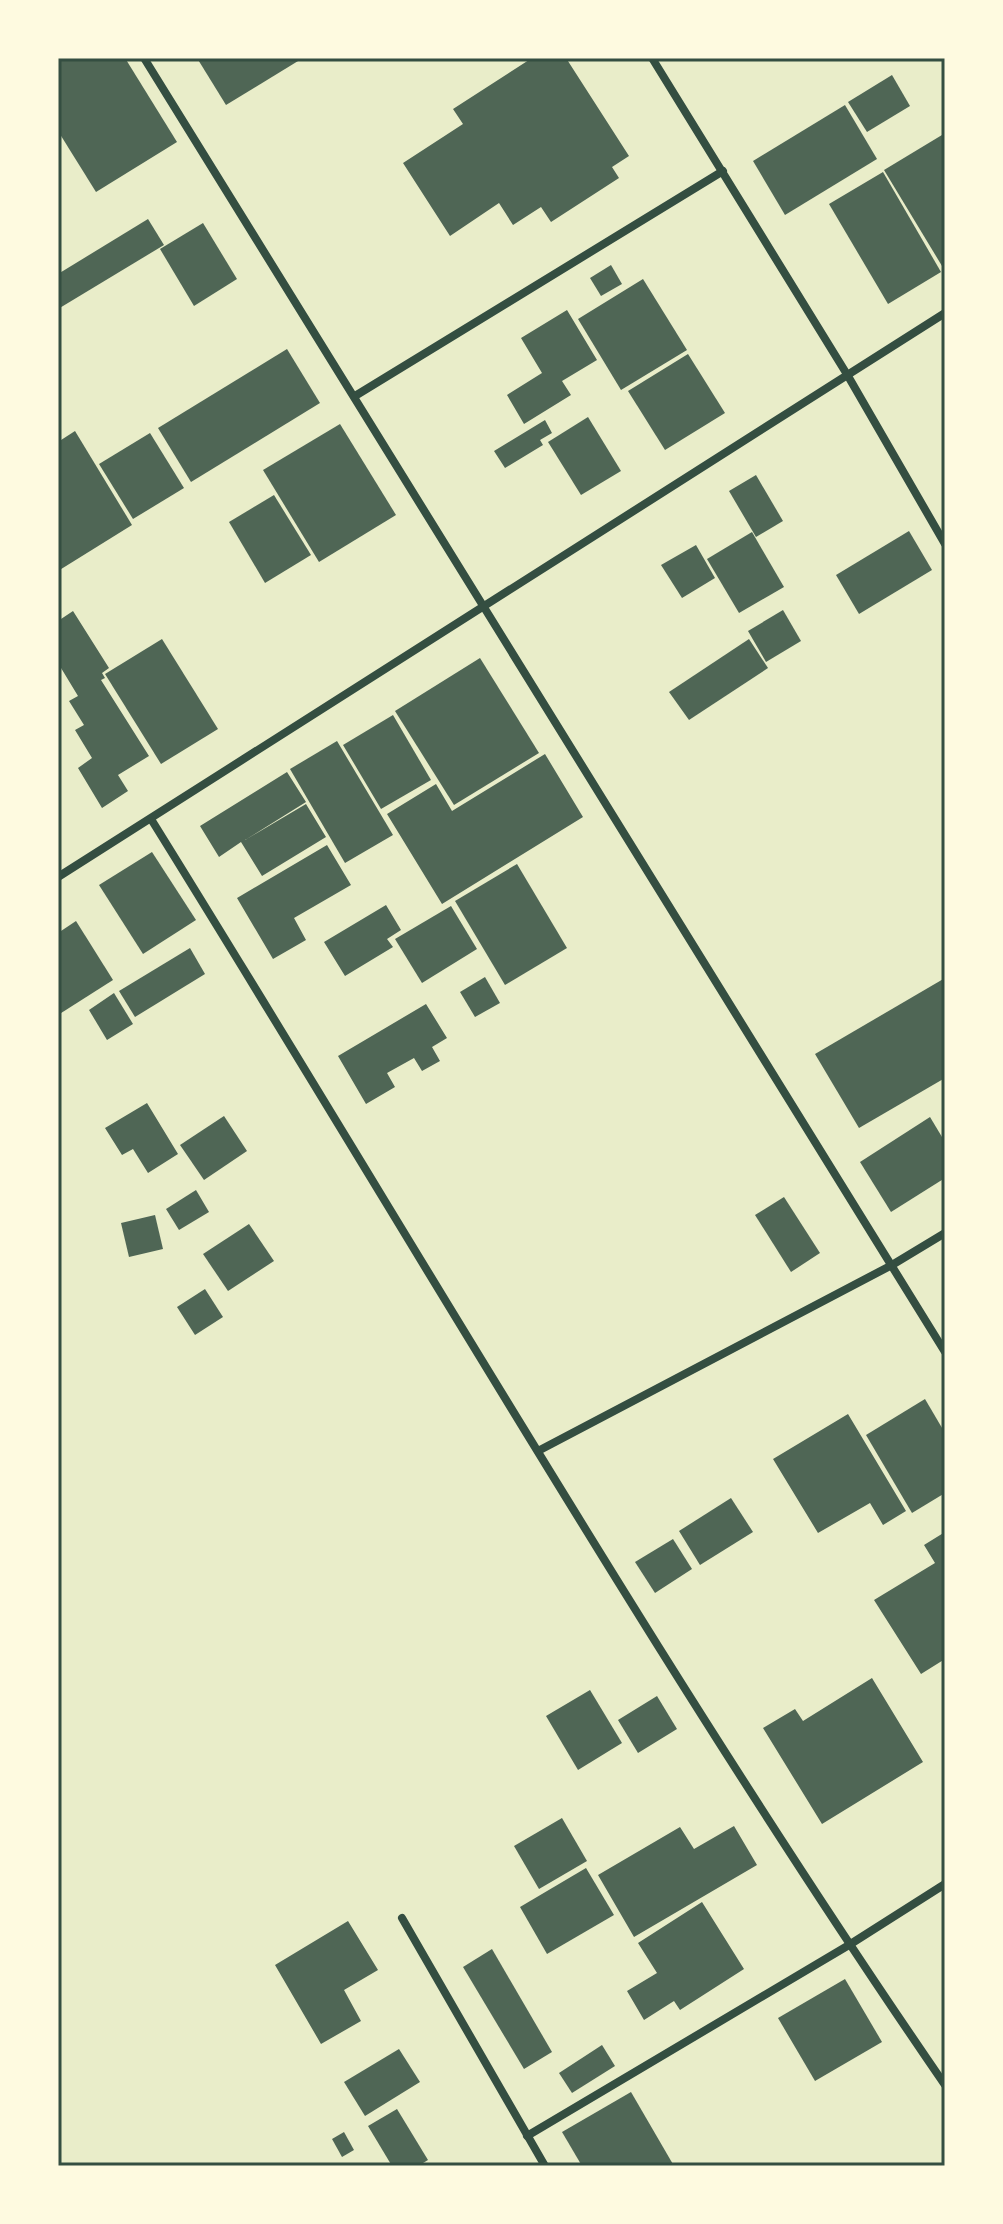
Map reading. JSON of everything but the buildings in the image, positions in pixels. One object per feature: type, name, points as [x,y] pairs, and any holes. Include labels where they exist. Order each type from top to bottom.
[{"type":"street","points":[[144,58],[945,1352]]},
{"type":"street","points":[[652,58],[848,376],[945,544]]},
{"type":"street","points":[[355,396],[723,171]]},
{"type":"street","points":[[58,877],[945,313]]},
{"type":"street","points":[[151,819],[538,1451],[849,1945],[945,2085]]},
{"type":"street","points":[[538,1451],[892,1265],[945,1233]]},
{"type":"street","points":[[527,2136],[849,1945],[945,1884]]},
{"type":"street","points":[[402,1918],[545,2166]]}]
